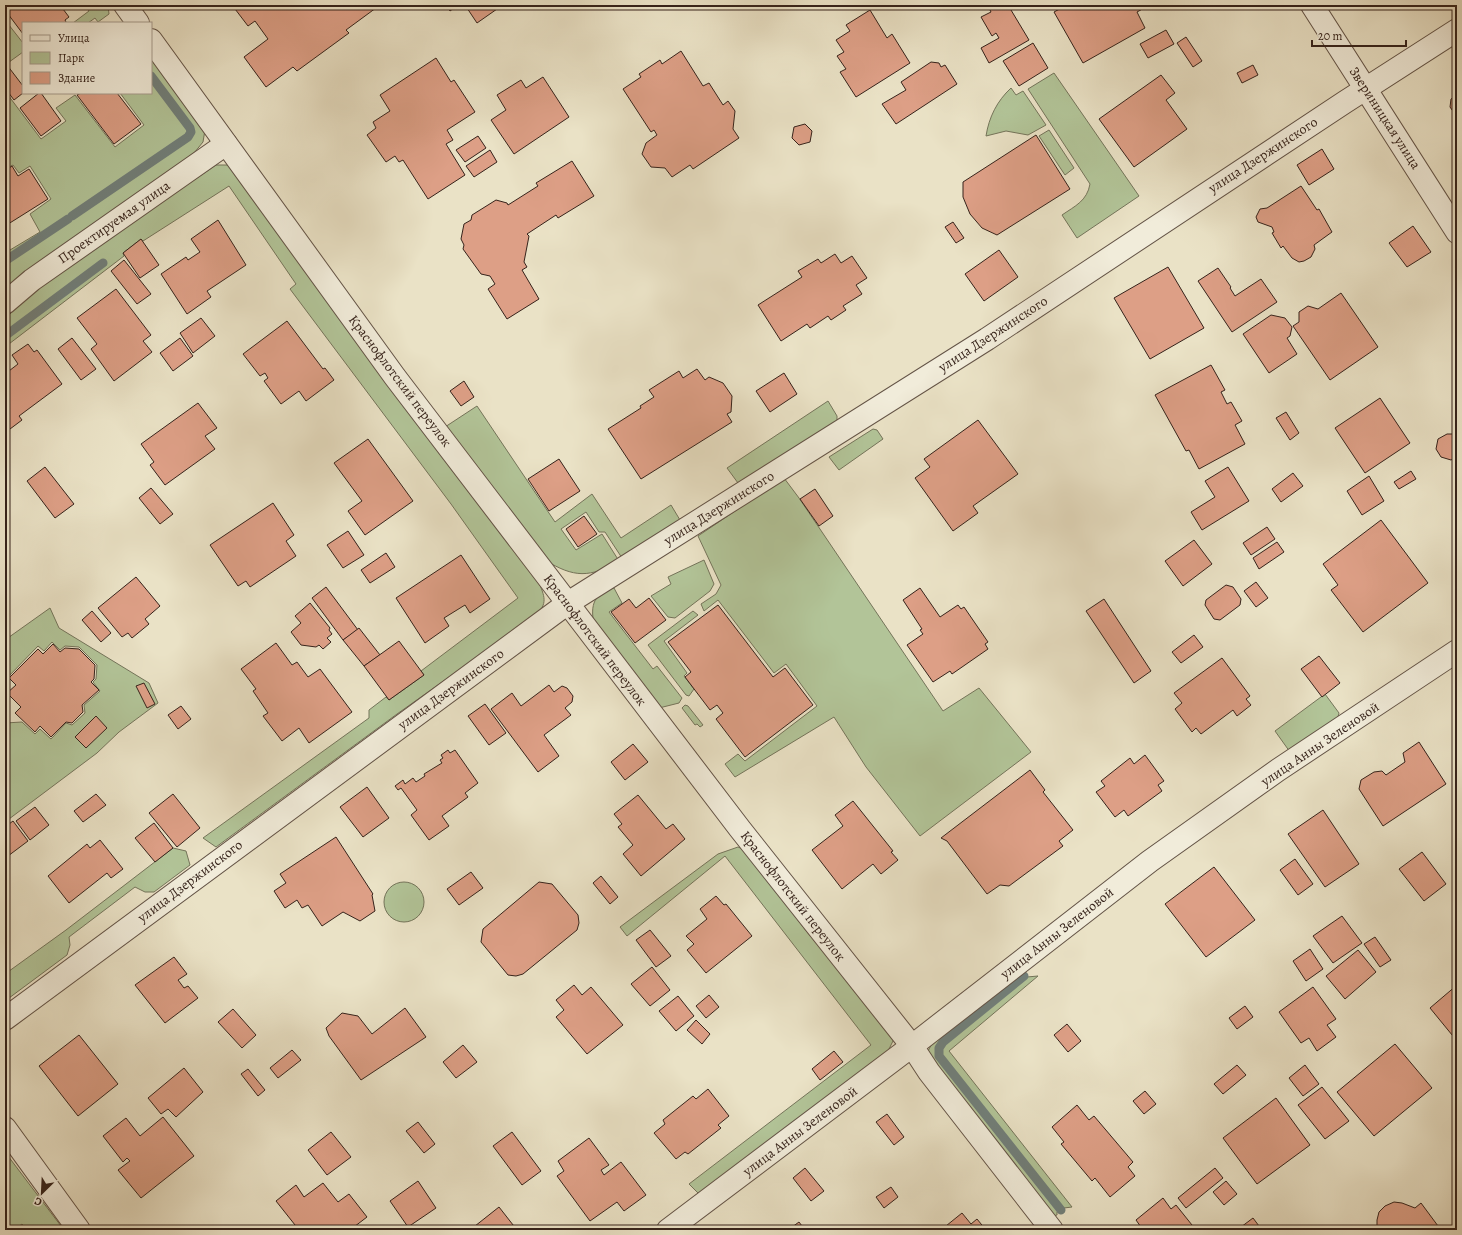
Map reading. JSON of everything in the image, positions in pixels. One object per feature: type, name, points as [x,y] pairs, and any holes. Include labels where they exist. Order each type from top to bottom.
[{"type":"street","points":[[125,5],[137,22]]},
{"type":"street","name":"Звериницкая улица","points":[[1312,5],[1457,232]]},
{"type":"street","name":"улица Дзержинского","points":[[5,1020],[568,603],[987,339],[1239,171],[1457,30]]},
{"type":"street","name":"Краснофлотский переулок","points":[[152,41],[394,376],[740,829],[912,1046],[929,1072],[1052,1230]]},
{"type":"street","name":"Проектируемая улица","points":[[5,303],[32,280],[226,144]]},
{"type":"street","name":"улица Анны Зеленовой","points":[[668,1230],[912,1046],[1150,861],[1278,770],[1457,651]]},
{"type":"street","points":[[5,1128],[79,1230]]},
{"type":"green space","points":[[86,5],[108,5],[109,14],[98,22],[95,18],[89,22],[74,22],[89,11]]},
{"type":"green space","points":[[5,20],[22,42],[22,53],[5,65]]},
{"type":"green space","points":[[152,57],[205,130],[203,142],[194,153],[25,274],[5,290],[5,253],[40,232],[30,214],[51,199],[30,166],[19,173],[13,165],[5,169],[5,91],[41,139],[66,121],[56,108],[75,95],[115,147],[144,125],[121,94],[152,94]]},
{"type":"green space","points":[[1054,73],[1139,196],[1077,238],[1062,215],[1076,206],[1083,199],[1090,184],[1028,89]]},
{"type":"green space","points":[[1011,88],[1016,95],[1023,91],[1046,125],[1028,135],[1006,131],[986,136],[989,122],[994,110]]},
{"type":"green space","points":[[1049,130],[1074,168],[1065,175],[1039,136]]},
{"type":"green space","points":[[216,165],[229,165],[539,583],[543,593],[544,602],[541,609],[534,617],[397,714],[216,847],[203,838],[369,718],[369,710],[386,697],[389,700],[424,675],[421,671],[518,598],[451,504],[290,289],[296,284],[229,186],[143,241],[141,239],[123,253],[124,256],[5,347],[5,319],[28,296],[78,258]]},
{"type":"green space","points":[[828,401],[837,416],[837,421],[738,483],[727,468]]},
{"type":"green space","points":[[477,406],[555,522],[592,494],[621,538],[671,505],[680,520],[622,558],[605,532],[599,532],[586,512],[561,529],[576,550],[602,534],[619,561],[599,571],[582,574],[574,573],[555,566],[545,560],[445,427]]},
{"type":"green space","points":[[873,429],[877,430],[883,439],[839,470],[829,457]]},
{"type":"green space","points":[[784,478],[943,711],[979,688],[1031,752],[920,836],[866,767],[834,717],[735,777],[725,764],[738,754],[745,761],[817,706],[786,664],[774,673],[718,600],[704,611],[701,604],[716,594],[721,585],[698,536]]},
{"type":"green space","points":[[704,560],[714,584],[710,591],[675,618],[668,617],[651,596],[671,584],[668,577]]},
{"type":"green space","points":[[614,588],[622,603],[609,612],[653,669],[657,666],[682,698],[679,703],[659,708],[594,624],[593,606],[595,601],[602,593]]},
{"type":"green space","points":[[50,608],[59,628],[149,683],[158,703],[119,732],[97,753],[5,822],[5,723],[22,722],[35,734],[40,729],[51,739],[66,723],[72,725],[85,713],[84,705],[100,691],[93,682],[96,679],[97,665],[79,647],[65,646],[60,650],[52,642],[44,651],[38,646],[7,678],[5,684],[5,640]]},
{"type":"green space","points":[[693,611],[698,615],[664,641],[687,673],[684,676],[694,689],[689,696],[686,695],[648,645]]},
{"type":"green space","points":[[1325,694],[1339,713],[1338,717],[1290,752],[1275,731]]},
{"type":"green space","points":[[685,705],[688,706],[703,725],[700,727],[697,724],[695,725],[682,708]]},
{"type":"green space","points":[[738,847],[745,850],[807,932],[875,1011],[894,1039],[888,1051],[702,1197],[689,1184],[871,1045],[725,856],[627,936],[620,927],[718,854]]},
{"type":"green space","points":[[173,848],[186,851],[190,865],[154,892],[145,892],[135,887],[69,937],[70,945],[67,955],[5,1001],[5,974],[66,930]]},
{"type":"green space","points":[[400,882],[408,882],[415,885],[421,891],[424,902],[421,913],[415,919],[408,922],[400,922],[393,919],[387,913],[384,906],[384,898],[387,891],[393,885]]},
{"type":"green space","points":[[1022,969],[1027,977],[1038,976],[949,1051],[1072,1207],[1064,1208],[1057,1212],[1057,1215],[1053,1216],[935,1067],[928,1051],[935,1038]]},
{"type":"green space","points":[[5,1152],[64,1230],[27,1230],[22,1224],[14,1230],[5,1230]]},
{"type":"building","points":[[5,5],[60,5],[69,17],[65,20],[66,22],[22,22],[22,33],[5,10]]},
{"type":"building","points":[[232,5],[380,5],[346,30],[349,33],[297,71],[293,67],[266,87],[244,57],[268,39],[255,21],[248,26]]},
{"type":"building","points":[[446,5],[458,5],[450,11]]},
{"type":"building","points":[[465,5],[494,5],[497,9],[477,23]]},
{"type":"building","points":[[995,5],[1008,5],[1029,40],[989,63],[981,48],[999,38],[996,33],[992,36],[981,17],[991,12],[989,8]]},
{"type":"building","points":[[1067,5],[1145,5],[1146,7],[1137,12],[1145,28],[1083,63],[1054,12]]},
{"type":"building","points":[[870,10],[887,38],[892,34],[910,63],[856,97],[840,72],[846,69],[837,56],[844,52],[836,40],[850,31],[846,25]]},
{"type":"building","points":[[1166,30],[1174,44],[1148,58],[1140,44]]},
{"type":"building","points":[[1186,37],[1202,61],[1193,67],[1177,43]]},
{"type":"building","points":[[1033,43],[1048,68],[1019,86],[1003,61]]},
{"type":"building","points":[[681,51],[703,86],[709,83],[723,105],[728,101],[735,111],[733,129],[739,138],[693,169],[690,165],[672,177],[665,168],[651,167],[642,154],[646,143],[657,135],[654,130],[651,132],[623,89],[641,77],[639,74],[660,60],[662,64]]},
{"type":"building","points":[[436,58],[451,82],[454,80],[475,112],[447,130],[453,140],[446,144],[465,175],[428,199],[403,160],[399,162],[395,156],[386,162],[367,135],[376,128],[373,122],[390,111],[380,95]]},
{"type":"building","points":[[931,62],[939,63],[941,67],[945,65],[957,84],[896,124],[882,104],[906,90],[901,82]]},
{"type":"building","points":[[7,65],[22,85],[22,94],[14,100],[5,88],[5,67]]},
{"type":"building","points":[[1253,65],[1258,75],[1242,83],[1237,73]]},
{"type":"building","points":[[1161,75],[1175,93],[1166,100],[1187,129],[1134,167],[1099,119]]},
{"type":"building","points":[[543,77],[569,117],[514,154],[491,120],[506,110],[497,95],[521,80],[526,88]]},
{"type":"building","points":[[38,94],[42,94],[61,121],[41,136],[20,108]]},
{"type":"building","points":[[118,94],[141,124],[114,144],[77,95]]},
{"type":"building","points":[[1457,95],[1457,117],[1450,107],[1451,99]]},
{"type":"building","points":[[805,124],[812,131],[810,142],[799,145],[792,138],[794,127]]},
{"type":"building","points":[[1036,135],[1070,189],[997,235],[982,228],[970,214],[963,197],[963,182]]},
{"type":"building","points":[[478,136],[486,148],[465,162],[456,150]]},
{"type":"building","points":[[1322,149],[1334,169],[1309,185],[1297,165]]},
{"type":"building","points":[[490,150],[497,162],[474,177],[466,166]]},
{"type":"building","points":[[572,161],[594,196],[558,218],[556,215],[527,234],[529,236],[524,262],[527,267],[522,270],[539,299],[507,319],[488,289],[495,284],[490,276],[481,274],[463,249],[464,245],[461,239],[464,224],[471,220],[472,215],[496,200],[507,203],[508,205],[538,186],[536,183]]},
{"type":"building","points":[[12,166],[18,176],[29,169],[48,199],[5,226],[5,171]]},
{"type":"building","points":[[1301,186],[1317,210],[1319,209],[1332,232],[1314,245],[1315,249],[1311,257],[1299,262],[1292,258],[1283,246],[1281,248],[1272,233],[1274,232],[1272,227],[1258,222],[1256,217],[1260,209],[1267,208]]},
{"type":"building","points":[[218,220],[246,265],[207,291],[211,297],[187,314],[161,274],[186,257],[188,260],[200,252],[191,239]]},
{"type":"building","points":[[953,222],[964,238],[956,243],[945,227]]},
{"type":"building","points":[[1413,226],[1431,252],[1407,267],[1389,243]]},
{"type":"building","points":[[141,239],[159,265],[140,278],[123,253]]},
{"type":"building","points":[[999,250],[1018,277],[984,301],[965,274]]},
{"type":"building","points":[[835,254],[841,263],[852,256],[867,278],[856,285],[862,294],[843,306],[846,310],[831,320],[828,316],[810,328],[807,324],[781,341],[758,305],[802,277],[798,271],[818,259],[821,263]]},
{"type":"building","points":[[124,260],[151,294],[137,304],[111,271]]},
{"type":"building","points":[[1168,267],[1204,328],[1150,359],[1114,298]]},
{"type":"building","points":[[1218,268],[1231,287],[1230,288],[1235,296],[1261,279],[1277,302],[1232,332],[1198,281]]},
{"type":"building","points":[[116,289],[151,335],[143,341],[152,352],[114,381],[91,349],[97,344],[77,318]]},
{"type":"building","points":[[1341,293],[1378,347],[1330,380],[1293,326],[1299,322],[1299,312],[1308,306],[1318,309]]},
{"type":"building","points":[[1271,315],[1285,318],[1292,327],[1290,336],[1287,338],[1297,354],[1269,373],[1243,334]]},
{"type":"building","points":[[201,318],[215,336],[193,353],[180,333]]},
{"type":"building","points":[[287,321],[323,369],[325,368],[334,380],[306,401],[299,391],[281,404],[264,381],[268,378],[265,373],[260,376],[243,354]]},
{"type":"building","points":[[72,338],[96,369],[81,380],[58,349]]},
{"type":"building","points":[[180,338],[193,356],[173,371],[160,353]]},
{"type":"building","points":[[28,344],[34,352],[37,350],[62,384],[19,416],[22,420],[6,432],[5,374],[18,364],[12,355]]},
{"type":"building","points":[[1211,365],[1225,390],[1221,392],[1227,404],[1231,402],[1242,421],[1235,425],[1245,444],[1199,469],[1189,450],[1186,451],[1155,395]]},
{"type":"building","points":[[697,369],[705,380],[709,377],[723,383],[732,396],[731,412],[727,414],[732,422],[641,479],[608,429],[641,408],[640,406],[654,397],[649,390],[679,371],[683,378]]},
{"type":"building","points":[[784,373],[797,394],[770,412],[756,391]]},
{"type":"building","points":[[464,381],[474,397],[461,406],[450,391]]},
{"type":"building","points":[[1380,398],[1410,443],[1365,473],[1335,428]]},
{"type":"building","points":[[198,403],[217,428],[205,436],[215,449],[165,485],[150,465],[154,462],[141,444]]},
{"type":"building","points":[[1286,412],[1299,433],[1290,440],[1276,418]]},
{"type":"building","points":[[978,420],[1018,474],[973,506],[978,513],[953,531],[915,478],[930,467],[924,459]]},
{"type":"building","points":[[1457,432],[1457,457],[1451,460],[1441,457],[1436,449],[1438,439],[1447,434],[1454,434]]},
{"type":"building","points":[[368,439],[413,501],[365,535],[348,511],[362,501],[334,463]]},
{"type":"building","points":[[559,459],[580,491],[549,511],[528,479]]},
{"type":"building","points":[[45,467],[74,504],[55,518],[27,481]]},
{"type":"building","points":[[1228,467],[1249,501],[1202,530],[1191,512],[1215,497],[1205,481]]},
{"type":"building","points":[[1411,471],[1416,479],[1399,489],[1394,482]]},
{"type":"building","points":[[1293,473],[1303,486],[1281,502],[1272,489]]},
{"type":"building","points":[[1369,476],[1384,501],[1362,515],[1347,491]]},
{"type":"building","points":[[151,488],[173,514],[160,524],[139,498]]},
{"type":"building","points":[[815,489],[833,516],[819,526],[800,499]]},
{"type":"building","points":[[273,503],[294,535],[286,541],[296,556],[250,587],[246,581],[238,586],[210,545]]},
{"type":"building","points":[[584,516],[597,534],[578,547],[566,529]]},
{"type":"building","points":[[1381,520],[1428,583],[1363,632],[1331,590],[1338,585],[1323,564]]},
{"type":"building","points":[[1267,527],[1275,539],[1251,555],[1243,543]]},
{"type":"building","points":[[348,531],[364,555],[343,568],[327,545]]},
{"type":"building","points":[[1194,540],[1212,564],[1183,586],[1165,561]]},
{"type":"building","points":[[1277,542],[1284,552],[1259,569],[1253,558]]},
{"type":"building","points":[[386,553],[395,567],[370,583],[361,570]]},
{"type":"building","points":[[461,555],[490,599],[470,613],[465,605],[444,618],[449,626],[425,643],[396,598]]},
{"type":"building","points":[[136,577],[160,606],[145,619],[149,624],[132,638],[128,633],[122,637],[98,608]]},
{"type":"building","points":[[1256,582],[1268,598],[1256,607],[1244,591]]},
{"type":"building","points":[[1226,585],[1233,587],[1241,599],[1240,605],[1220,620],[1214,619],[1205,605],[1206,600]]},
{"type":"building","points":[[326,587],[358,630],[343,640],[312,598]]},
{"type":"building","points":[[920,588],[940,617],[958,605],[961,609],[964,607],[988,642],[985,644],[988,649],[952,674],[950,671],[933,682],[907,645],[923,634],[920,630],[922,629],[903,600]]},
{"type":"building","points":[[649,598],[666,620],[635,643],[611,612],[629,599],[636,608]]},
{"type":"building","points":[[1104,599],[1151,671],[1134,683],[1086,611]]},
{"type":"building","points":[[310,603],[330,628],[329,630],[332,634],[327,638],[331,642],[323,649],[319,645],[316,647],[301,645],[291,632],[301,623],[295,616]]},
{"type":"building","points":[[718,605],[773,677],[785,668],[813,705],[745,757],[716,719],[723,713],[717,705],[710,710],[685,677],[691,672],[668,642]]},
{"type":"building","points":[[92,611],[111,633],[101,642],[82,620]]},
{"type":"building","points":[[359,628],[380,655],[364,666],[343,640]]},
{"type":"building","points":[[1194,635],[1203,647],[1181,663],[1172,652]]},
{"type":"building","points":[[399,641],[424,675],[389,700],[364,666]]},
{"type":"building","points":[[276,643],[292,665],[297,662],[308,677],[320,669],[352,712],[309,743],[299,728],[282,741],[263,716],[268,713],[253,691],[256,689],[241,669]]},
{"type":"building","points":[[53,644],[60,652],[65,648],[79,649],[95,665],[94,679],[91,682],[99,690],[82,705],[83,712],[72,723],[66,722],[51,737],[40,726],[35,732],[15,713],[21,707],[7,693],[16,685],[9,678],[38,649],[43,654]]},
{"type":"building","points":[[1319,656],[1340,683],[1322,697],[1301,669]]},
{"type":"building","points":[[1222,658],[1250,696],[1246,699],[1251,705],[1237,716],[1233,710],[1201,734],[1196,728],[1192,732],[1175,709],[1182,703],[1174,693]]},
{"type":"building","points":[[144,683],[155,704],[147,708],[136,686]]},
{"type":"building","points":[[549,685],[554,692],[562,686],[567,688],[573,696],[572,702],[565,708],[571,715],[544,735],[559,756],[538,772],[491,709],[512,693],[521,706]]},
{"type":"building","points":[[485,704],[506,733],[489,745],[468,716]]},
{"type":"building","points":[[181,706],[191,719],[178,729],[168,715]]},
{"type":"building","points":[[96,716],[107,728],[86,748],[75,737]]},
{"type":"building","points":[[1419,742],[1446,784],[1383,826],[1359,789],[1361,780],[1374,772],[1382,771],[1386,775],[1405,762],[1403,753]]},
{"type":"building","points":[[633,744],[648,762],[625,780],[611,762]]},
{"type":"building","points":[[448,750],[450,753],[455,750],[478,783],[465,793],[468,797],[442,816],[449,826],[429,840],[411,815],[417,810],[401,788],[398,790],[395,786],[403,780],[405,784],[413,778],[416,782],[425,776],[424,774],[442,763],[440,760],[443,758],[441,755]]},
{"type":"building","points":[[1145,755],[1164,781],[1158,785],[1162,791],[1128,816],[1124,810],[1115,817],[1096,792],[1105,786],[1101,781],[1130,758],[1134,764]]},
{"type":"building","points":[[1030,770],[1045,790],[1043,792],[1073,830],[1059,841],[1063,846],[1009,886],[1000,885],[987,894],[947,841],[941,838]]},
{"type":"building","points":[[367,787],[389,818],[363,837],[340,807]]},
{"type":"building","points":[[96,794],[106,805],[83,822],[74,811]]},
{"type":"building","points":[[173,794],[200,828],[177,847],[149,813]]},
{"type":"building","points":[[638,795],[666,829],[673,824],[685,839],[641,876],[623,854],[633,845],[618,827],[622,824],[614,814]]},
{"type":"building","points":[[853,801],[893,851],[891,852],[898,860],[881,874],[873,864],[842,889],[812,850],[843,826],[835,815]]},
{"type":"building","points":[[35,807],[49,825],[30,840],[16,821]]},
{"type":"building","points":[[1323,810],[1359,864],[1325,887],[1288,834]]},
{"type":"building","points":[[13,821],[28,841],[8,856],[5,852],[5,827]]},
{"type":"building","points":[[154,823],[173,848],[155,862],[135,838]]},
{"type":"building","points":[[336,837],[373,894],[375,911],[360,921],[343,912],[322,926],[308,905],[302,908],[297,900],[285,908],[274,891],[286,883],[280,874]]},
{"type":"building","points":[[100,840],[123,869],[111,878],[107,873],[69,903],[48,876],[87,844],[90,848]]},
{"type":"building","points":[[1422,852],[1446,884],[1424,901],[1399,869]]},
{"type":"building","points":[[1295,859],[1313,884],[1298,895],[1280,870]]},
{"type":"building","points":[[1214,867],[1255,920],[1206,957],[1165,904]]},
{"type":"building","points":[[471,872],[483,888],[459,905],[447,889]]},
{"type":"building","points":[[601,876],[618,897],[610,904],[593,883]]},
{"type":"building","points":[[539,882],[552,884],[578,915],[579,923],[577,930],[523,974],[516,976],[508,975],[481,942],[483,929]]},
{"type":"building","points":[[716,896],[724,905],[726,904],[752,936],[706,973],[687,950],[694,944],[686,936],[707,919],[700,909]]},
{"type":"building","points":[[1342,916],[1362,943],[1333,963],[1313,936]]},
{"type":"building","points":[[650,930],[671,956],[656,967],[636,940]]},
{"type":"building","points":[[1375,937],[1391,960],[1380,967],[1364,944]]},
{"type":"building","points":[[1310,949],[1323,969],[1306,981],[1293,961]]},
{"type":"building","points":[[1358,950],[1376,972],[1345,999],[1326,976]]},
{"type":"building","points":[[174,957],[187,974],[178,980],[184,988],[188,986],[198,998],[165,1023],[135,985]]},
{"type":"building","points":[[652,967],[670,990],[650,1006],[631,984]]},
{"type":"building","points":[[574,985],[582,995],[591,987],[623,1025],[587,1054],[556,1017],[564,1010],[556,1000]]},
{"type":"building","points":[[1457,985],[1457,1041],[1430,1008]]},
{"type":"building","points":[[1313,987],[1336,1019],[1327,1025],[1336,1037],[1317,1051],[1309,1038],[1301,1043],[1279,1012]]},
{"type":"building","points":[[709,995],[719,1007],[706,1018],[696,1006]]},
{"type":"building","points":[[678,996],[694,1016],[676,1031],[659,1011]]},
{"type":"building","points":[[1245,1006],[1253,1017],[1237,1029],[1229,1018]]},
{"type":"building","points":[[405,1008],[426,1037],[361,1080],[329,1036],[326,1028],[342,1013],[358,1016],[372,1034]]},
{"type":"building","points":[[233,1009],[256,1035],[242,1048],[218,1022]]},
{"type":"building","points":[[696,1020],[710,1034],[702,1044],[687,1030]]},
{"type":"building","points":[[1067,1024],[1081,1041],[1068,1052],[1054,1035]]},
{"type":"building","points":[[79,1035],[118,1084],[78,1116],[39,1066]]},
{"type":"building","points":[[1395,1044],[1432,1088],[1374,1136],[1337,1092]]},
{"type":"building","points":[[463,1045],[477,1062],[456,1078],[443,1062]]},
{"type":"building","points":[[292,1050],[301,1060],[278,1078],[270,1068]]},
{"type":"building","points":[[834,1051],[843,1062],[820,1080],[812,1069]]},
{"type":"building","points":[[1237,1065],[1246,1075],[1223,1094],[1214,1084]]},
{"type":"building","points":[[1305,1065],[1319,1084],[1303,1096],[1289,1078]]},
{"type":"building","points":[[184,1068],[203,1092],[176,1117],[168,1109],[161,1114],[148,1098]]},
{"type":"building","points":[[248,1069],[265,1090],[258,1096],[241,1074]]},
{"type":"building","points":[[1322,1087],[1349,1121],[1325,1139],[1298,1105]]},
{"type":"building","points":[[708,1089],[729,1116],[718,1125],[721,1128],[688,1154],[685,1152],[676,1159],[654,1133],[665,1124],[663,1120],[693,1096],[696,1099]]},
{"type":"building","points":[[1145,1091],[1156,1104],[1144,1114],[1133,1101]]},
{"type":"building","points":[[1276,1098],[1310,1145],[1257,1184],[1223,1138]]},
{"type":"building","points":[[1077,1105],[1089,1120],[1094,1116],[1133,1162],[1128,1167],[1135,1176],[1110,1197],[1095,1178],[1092,1181],[1061,1144],[1064,1142],[1052,1127]]},
{"type":"building","points":[[887,1114],[904,1137],[894,1145],[876,1122]]},
{"type":"building","points":[[163,1117],[194,1156],[141,1198],[118,1170],[130,1161],[127,1158],[123,1162],[103,1136],[126,1118],[140,1136]]},
{"type":"building","points":[[418,1122],[435,1144],[424,1153],[406,1131]]},
{"type":"building","points":[[331,1132],[351,1157],[327,1175],[308,1150]]},
{"type":"building","points":[[512,1132],[541,1171],[522,1185],[493,1146]]},
{"type":"building","points":[[589,1138],[609,1165],[601,1170],[604,1175],[621,1162],[646,1195],[624,1211],[617,1202],[590,1221],[557,1176],[564,1171],[558,1161]]},
{"type":"building","points":[[805,1168],[824,1191],[811,1201],[793,1178]]},
{"type":"building","points":[[1215,1168],[1223,1178],[1186,1208],[1178,1198]]},
{"type":"building","points":[[418,1181],[436,1208],[408,1227],[390,1201]]},
{"type":"building","points":[[1226,1181],[1237,1194],[1224,1205],[1213,1192]]},
{"type":"building","points":[[323,1183],[338,1202],[349,1194],[367,1217],[350,1230],[299,1230],[276,1201],[296,1185],[304,1197]]},
{"type":"building","points":[[891,1187],[898,1197],[884,1208],[876,1197]]},
{"type":"building","points":[[1163,1198],[1171,1209],[1176,1205],[1196,1230],[1143,1230],[1136,1220]]},
{"type":"building","points":[[1394,1202],[1402,1203],[1415,1208],[1421,1203],[1441,1230],[1377,1230],[1379,1212],[1385,1206]]},
{"type":"building","points":[[499,1207],[517,1230],[470,1230]]},
{"type":"building","points":[[962,1213],[971,1224],[977,1219],[986,1230],[941,1230]]},
{"type":"building","points":[[1253,1218],[1262,1230],[1237,1230]]},
{"type":"building","points":[[799,1222],[805,1230],[788,1230]]},
{"type":"waterway","points":[[72,216],[188,137],[191,132],[190,128],[152,77]]},
{"type":"waterway","points":[[5,261],[68,219]]},
{"type":"waterway","points":[[5,336],[103,263]]},
{"type":"waterway","points":[[1024,976],[943,1042],[939,1048],[939,1056],[1061,1210]]}]
